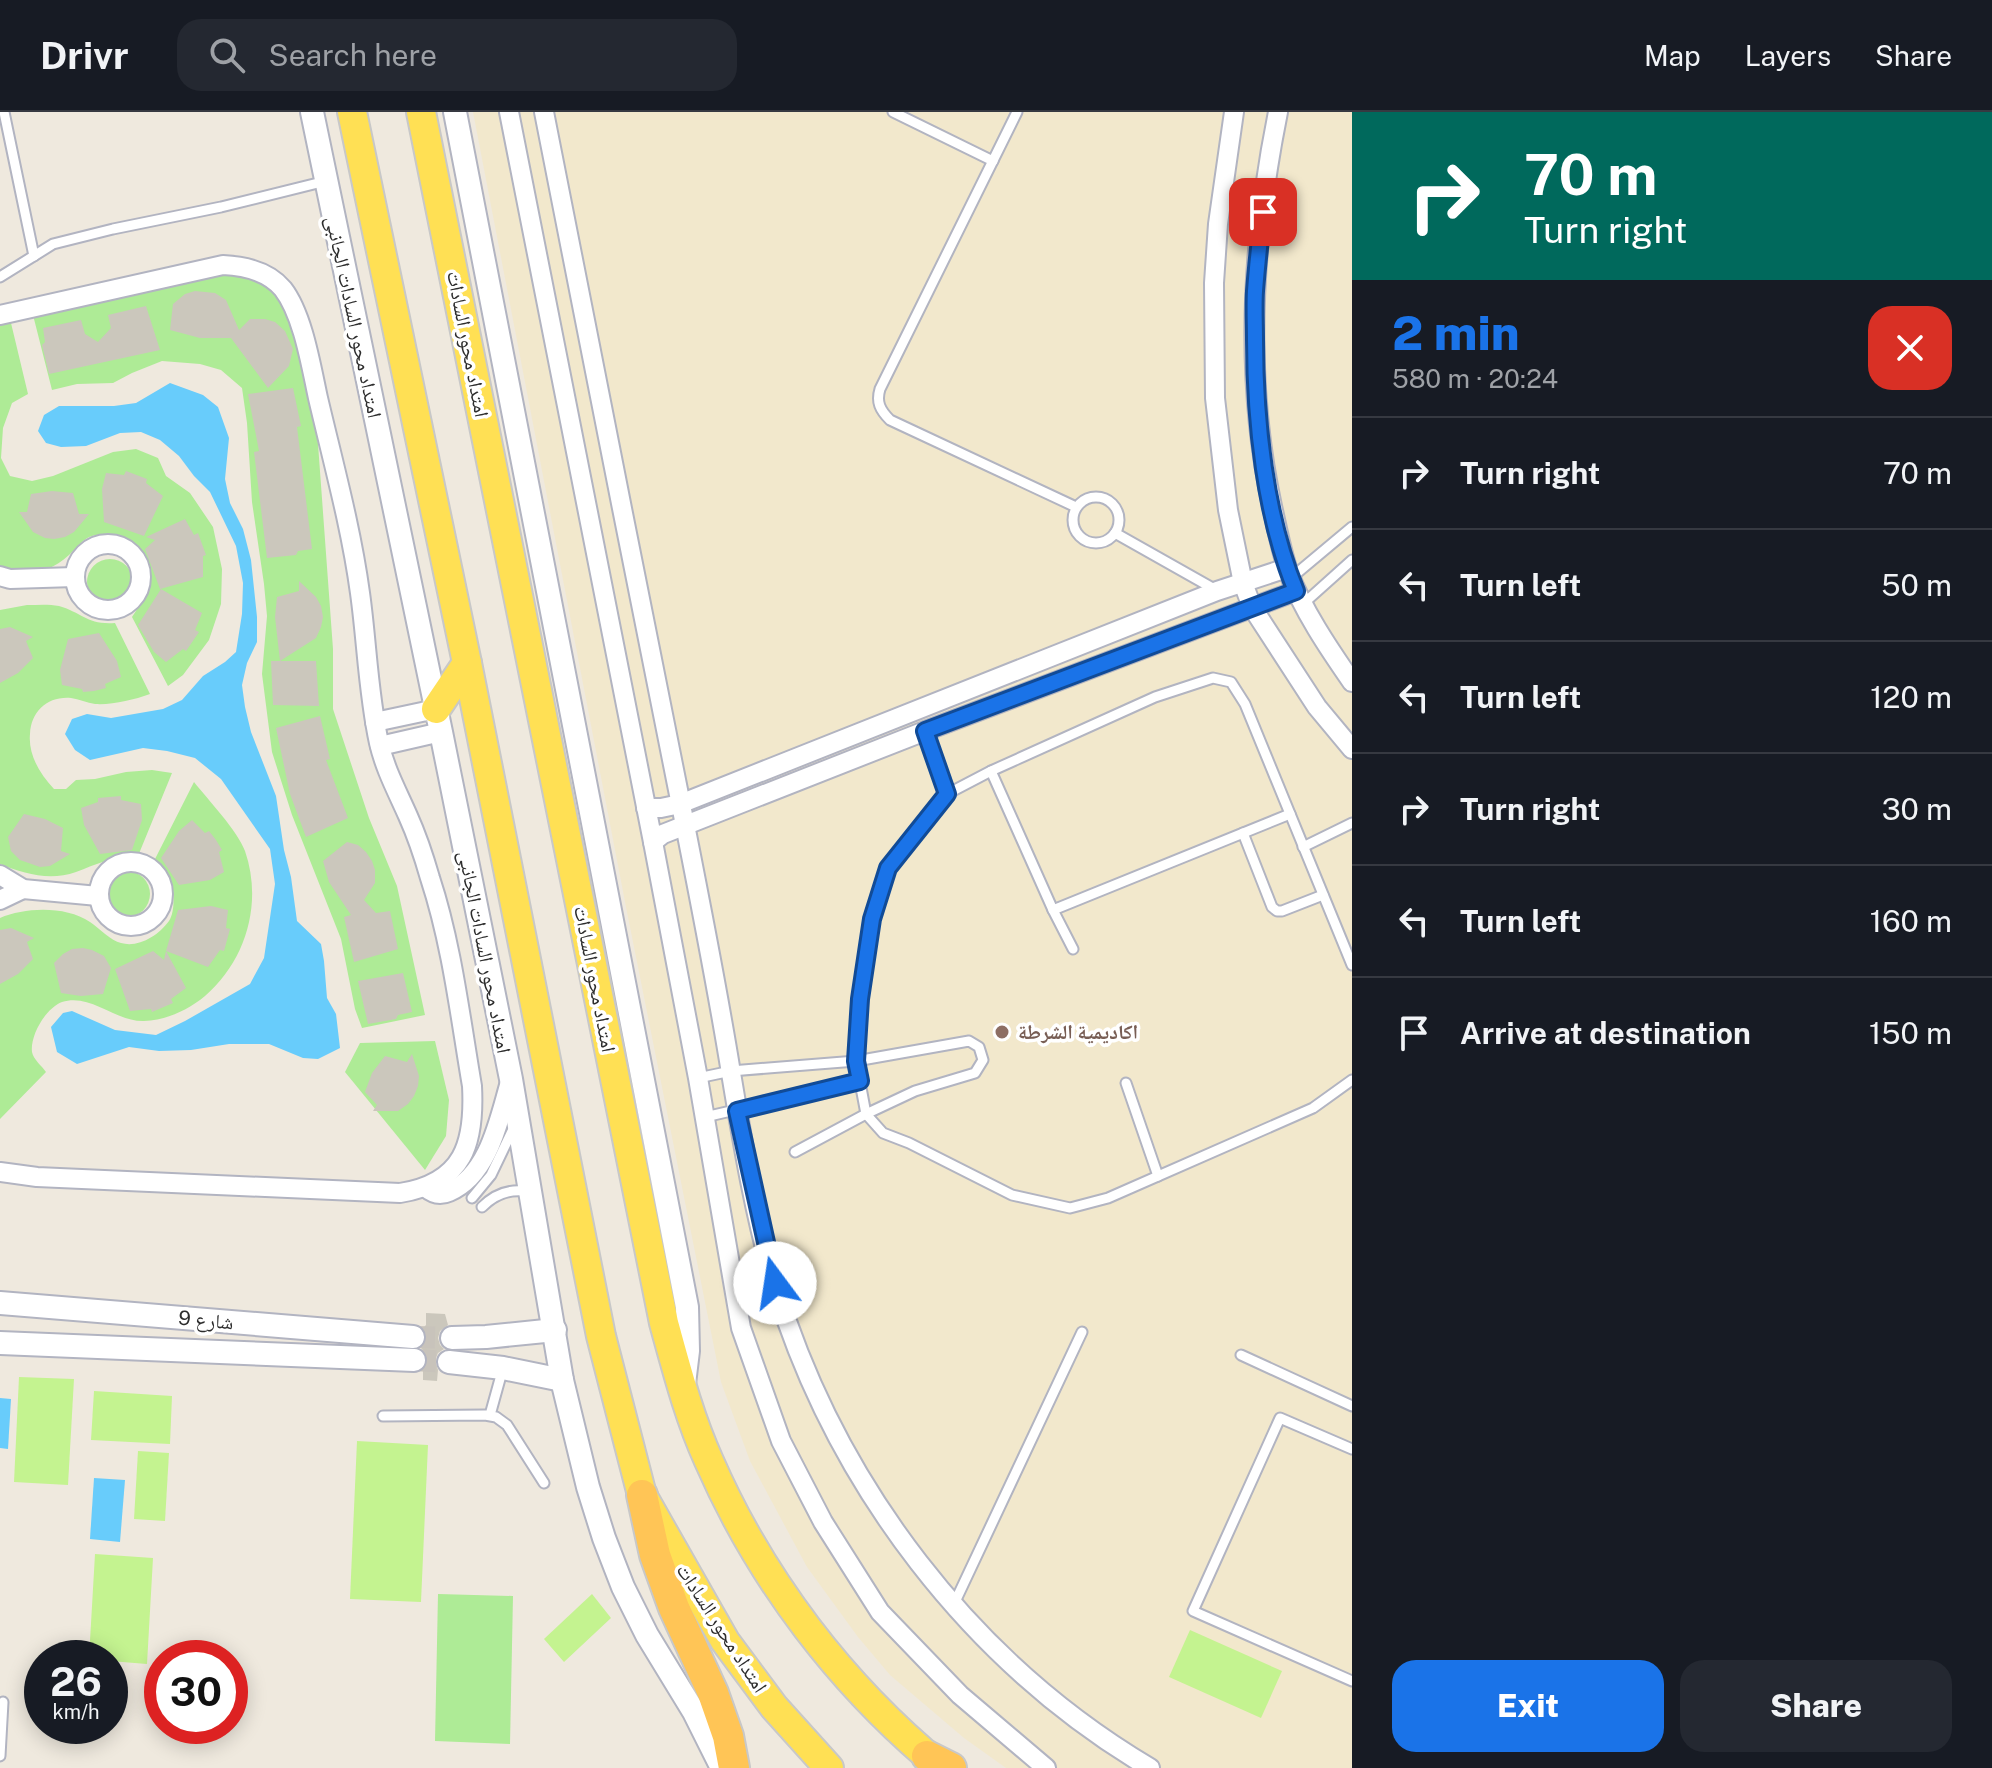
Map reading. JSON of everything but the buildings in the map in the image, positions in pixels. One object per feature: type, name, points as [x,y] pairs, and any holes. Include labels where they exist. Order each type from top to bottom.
[{"type":"highway","points":[[642,1495],[655,1555],[674,1608],[713,1693],[728,1736],[734,1768]]},
{"type":"main road","name":"امتداد محور السادات","points":[[352,112],[467,663],[601,1336],[642,1495],[725,1641],[774,1707],[829,1768]]},
{"type":"main road","name":"امتداد محور السادات","points":[[421,112],[664,1323],[683,1394],[709,1462],[742,1527],[780,1590],[834,1662],[873,1706],[940,1764]]},
{"type":"main road","points":[[439,720],[467,663]]},
{"type":"street","name":"امتداد محور السادات الجانبى","points":[[312,112],[511,1079],[562,1380],[592,1500],[623,1587],[722,1768]]},
{"type":"street","points":[[455,112],[687,1307],[688,1351],[683,1394]]},
{"type":"street","points":[[509,112],[653,842],[741,1328],[781,1441],[823,1522],[880,1612],[960,1695],[1046,1768]]},
{"type":"street","points":[[544,112],[686,827],[737,1111],[772,1271],[786,1320],[806,1372],[857,1473],[887,1519],[954,1604],[1002,1656],[1037,1688],[1090,1729],[1150,1768]]},
{"type":"street","points":[[1234,112],[1218,224],[1213,343],[1215,398],[1228,510],[1243,583],[1252,607],[1317,707],[1352,749]]},
{"type":"street","points":[[1278,112],[1269,158],[1255,293],[1258,426],[1264,465],[1294,585],[1352,682]]},
{"type":"street","points":[[0,315],[223,265],[240,265],[256,270],[283,289],[306,346],[351,539],[380,746],[432,883],[450,960],[472,1086],[472,1126],[468,1145],[439,1180],[426,1188],[400,1193],[37,1177],[0,1172]]},
{"type":"street","points":[[3,581],[75,577]]},
{"type":"street","points":[[646,808],[680,804],[1217,591],[1243,583],[1294,585]]},
{"type":"street","points":[[653,842],[663,834],[925,731],[1252,607],[1294,585]]},
{"type":"street","points":[[375,722],[439,720]]},
{"type":"street","points":[[380,746],[439,720]]},
{"type":"street","points":[[0,875],[23,889],[98,896]]},
{"type":"street","points":[[0,900],[23,889]]},
{"type":"street","points":[[426,1188],[431,1193],[444,1194],[458,1187],[473,1173],[490,1143],[511,1079]]},
{"type":"street","name":"شارع 9","points":[[0,1303],[413,1337]]},
{"type":"street","points":[[42,1345],[43,1307]]},
{"type":"street","points":[[452,1338],[509,1336],[555,1330]]},
{"type":"street","name":"شارع 9","points":[[0,1343],[414,1360]]},
{"type":"street","points":[[449,1362],[503,1368],[562,1380]]},
{"type":"lane","points":[[4,112],[34,256]]},
{"type":"lane","points":[[893,112],[993,161]]},
{"type":"lane","points":[[1017,112],[877,397],[879,406],[890,420],[1076,507]]},
{"type":"lane","points":[[0,277],[53,244],[326,181]]},
{"type":"lane","points":[[1093,497],[1104,498],[1118,513],[1119,523],[1115,533],[1108,540],[1087,542],[1073,527],[1076,507],[1093,497]]},
{"type":"lane","points":[[1294,585],[1352,527]]},
{"type":"lane","points":[[1115,533],[1217,591]]},
{"type":"lane","points":[[1294,585],[1352,560]]},
{"type":"lane","points":[[1352,965],[1245,704],[1231,682],[1213,678],[1155,697],[947,794],[888,868],[872,919],[860,999],[856,1061],[866,1114],[883,1133],[1012,1195],[1070,1208],[1108,1198],[1313,1108],[1352,1080]]},
{"type":"lane","points":[[925,731],[947,794]]},
{"type":"lane","points":[[991,771],[1073,949]]},
{"type":"lane","points":[[1053,910],[1290,814]]},
{"type":"lane","points":[[1303,847],[1352,823]]},
{"type":"lane","points":[[1243,833],[1272,907],[1277,911],[1323,895]]},
{"type":"lane","points":[[698,1078],[731,1071],[856,1061],[969,1041],[979,1047],[983,1060],[975,1073],[915,1091],[795,1152]]},
{"type":"lane","points":[[705,1117],[860,1081]]},
{"type":"lane","points":[[1126,1083],[1158,1176]]},
{"type":"lane","points":[[472,1198],[491,1175],[518,1118]]},
{"type":"lane","points":[[482,1207],[499,1194],[520,1190],[531,1192]]},
{"type":"lane","points":[[954,1604],[1082,1332]]},
{"type":"lane","points":[[1241,1355],[1352,1406]]},
{"type":"lane","points":[[490,1415],[503,1368]]},
{"type":"lane","points":[[383,1416],[490,1415],[507,1425],[544,1483]]},
{"type":"lane","points":[[1352,1449],[1280,1418],[1193,1611],[1352,1681]]},
{"type":"lane","points":[[0,1756],[3,1702]]},
{"type":"shaded area","name":"اكاديمية الشرطة","points":[[473,112],[1352,112],[1352,1768],[1006,1768],[964,1738],[890,1675],[858,1637],[807,1567],[750,1461],[721,1382]]},
{"type":"green space","points":[[240,271],[282,299],[296,320],[315,403],[333,649],[333,709],[369,818],[397,886],[425,1015],[362,1028],[355,1009],[341,939],[292,815],[272,752],[262,674],[267,616],[252,502],[242,388],[221,370],[200,364],[162,361],[113,383],[77,384],[52,390],[33,315],[196,275]]},
{"type":"green space","points":[[11,323],[28,394],[12,403],[3,428],[1,458],[10,476],[32,481],[113,452],[136,449],[158,458],[166,476],[190,493],[213,527],[222,569],[221,604],[209,640],[183,675],[168,686],[132,617],[146,593],[148,573],[141,555],[127,542],[109,535],[93,536],[61,562],[45,570],[19,573],[0,569],[0,325]]},
{"type":"green space","points":[[110,559],[126,566],[133,582],[126,598],[110,605],[94,598],[87,582],[94,566]]},
{"type":"green space","points":[[27,605],[59,606],[91,620],[115,623],[150,694],[109,704],[71,698],[48,702],[37,712],[30,734],[36,764],[54,789],[66,789],[76,780],[126,772],[152,770],[172,773],[138,856],[114,859],[57,876],[28,873],[0,864],[0,610]]},
{"type":"green space","points":[[194,782],[236,834],[245,851],[250,871],[251,911],[247,930],[231,966],[205,996],[184,1010],[161,1019],[133,1020],[83,1001],[73,1000],[56,1005],[40,1023],[32,1045],[34,1057],[46,1072],[0,1119],[0,918],[34,910],[58,911],[90,922],[121,943],[134,944],[153,936],[169,921],[173,903],[169,878],[154,861]]},
{"type":"green space","points":[[127,871],[143,878],[150,894],[143,910],[127,917],[111,910],[104,894],[111,878]]},
{"type":"green space","points":[[435,1041],[449,1100],[446,1136],[425,1170],[345,1072],[360,1043]]},
{"type":"green space","points":[[19,1377],[74,1379],[68,1485],[14,1482]]},
{"type":"green space","points":[[94,1391],[172,1396],[170,1444],[91,1440]]},
{"type":"green space","points":[[357,1441],[428,1445],[421,1602],[350,1599]]},
{"type":"green space","points":[[138,1451],[169,1453],[165,1521],[134,1519]]},
{"type":"green space","points":[[95,1554],[153,1558],[144,1664],[128,1662],[128,1640],[90,1640]]},
{"type":"green space","points":[[438,1594],[513,1596],[510,1744],[435,1741]]},
{"type":"green space","points":[[592,1594],[611,1618],[564,1662],[544,1639]]},
{"type":"green space","points":[[1190,1630],[1282,1671],[1261,1718],[1169,1677]]},
{"type":"water","points":[[170,383],[203,395],[218,407],[229,438],[225,479],[230,503],[243,529],[251,560],[257,617],[257,642],[247,663],[242,685],[245,707],[251,732],[276,796],[297,921],[321,944],[327,998],[336,1014],[340,1048],[318,1059],[303,1058],[269,1044],[229,1044],[159,1051],[129,1047],[77,1064],[57,1052],[51,1027],[63,1013],[72,1011],[115,1030],[156,1035],[250,984],[264,958],[275,884],[270,849],[221,779],[195,758],[167,751],[143,748],[90,760],[75,750],[65,734],[72,719],[87,714],[111,718],[163,709],[182,700],[203,676],[236,652],[243,583],[236,546],[210,492],[179,456],[160,440],[141,432],[120,433],[86,446],[61,447],[46,443],[38,431],[44,415],[59,406],[136,403]]},
{"type":"water","points":[[0,1398],[11,1399],[8,1449],[0,1448]]},
{"type":"water","points":[[94,1478],[125,1480],[120,1542],[90,1539]]},
{"type":"tunnel","points":[[413,1337],[452,1338]]},
{"type":"tunnel","points":[[414,1360],[449,1362]]},
{"type":"place","name":"اكاديمية الشرطة","points":[[1002,1032]]},
{"type":"route","points":[[775,1283],[737,1111],[860,1081],[856,1061],[860,999],[872,919],[888,868],[947,794],[925,731],[1296,591],[1277,531],[1258,426],[1255,293],[1263,212]]}]
